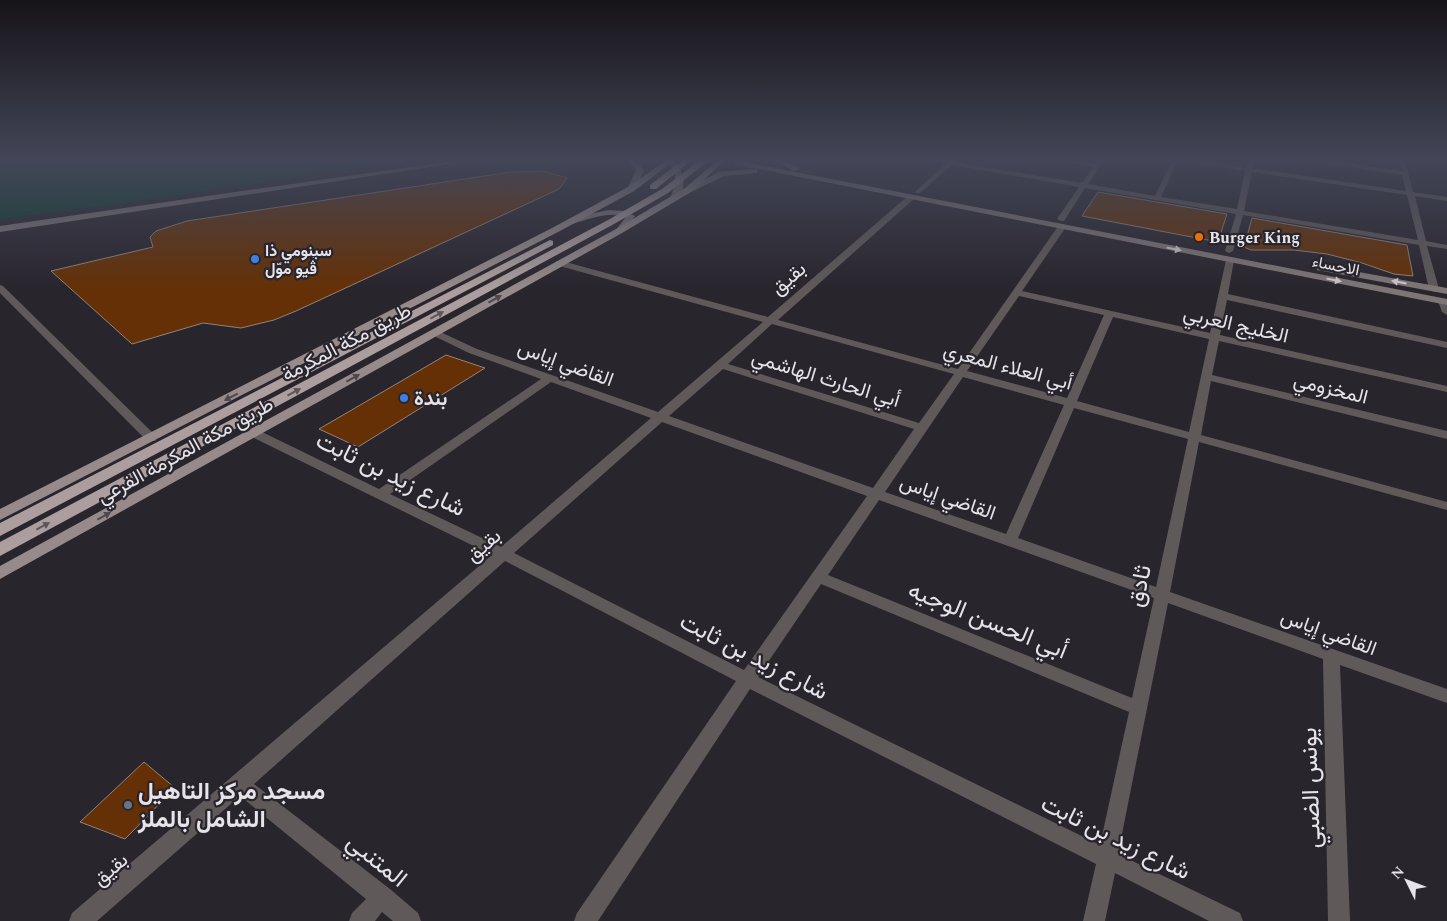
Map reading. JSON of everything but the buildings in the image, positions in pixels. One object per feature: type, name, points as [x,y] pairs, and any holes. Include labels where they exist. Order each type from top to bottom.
[{"type":"highway","name":"طريق مكة المكرمة","points":[[0,530],[625,203]]},
{"type":"highway","name":"طريق مكة المكرمة","points":[[0,550],[644,203]]},
{"type":"main road","points":[[0,222],[146,203]]},
{"type":"main road","points":[[0,229],[169,203]]},
{"type":"main road","name":"طريق مكة المكرمة الفرعي","points":[[0,514],[605,203]]},
{"type":"main road","name":"طريق مكة المكرمة الفرعي","points":[[0,574],[436,333],[666,203]]},
{"type":"main road","name":"الاحساء","points":[[957,203],[1229,255],[1445,302]]},
{"type":"main road","points":[[572,221],[605,211],[621,211],[631,216],[619,231]]},
{"type":"main road","points":[[1229,255],[1447,292]]},
{"type":"street","name":"بقيق","points":[[80,921],[240,784],[658,417],[906,203]]},
{"type":"street","points":[[584,921],[747,680],[1018,293],[1074,203]]},
{"type":"street","points":[[1187,203],[1447,247]]},
{"type":"street","name":"ثادق","points":[[1094,921],[1223,296],[1229,255],[1242,203]]},
{"type":"street","points":[[1413,203],[1434,289]]},
{"type":"street","name":"أبي العلاء المعري","points":[[559,263],[1447,506]]},
{"type":"street","points":[[0,288],[151,438]]},
{"type":"street","name":"الخليج العربي","points":[[1018,293],[1447,390]]},
{"type":"street","points":[[1223,296],[1447,345]]},
{"type":"street","points":[[1445,302],[1447,312]]},
{"type":"street","points":[[1010,540],[1110,313]]},
{"type":"street","name":"القاضي إياس","points":[[436,333],[473,351],[1161,593],[1447,696]]},
{"type":"street","name":"أبي الحارث الهاشمي","points":[[720,364],[922,428]]},
{"type":"street","name":"المخزومي","points":[[1206,377],[1447,435]]},
{"type":"street","points":[[379,495],[550,378]]},
{"type":"street","name":"شارع زيد بن ثابت","points":[[254,433],[503,554],[747,680],[1232,921]]},
{"type":"street","name":"أبي الحسن الوجيه","points":[[819,577],[1139,708]]},
{"type":"street","name":"يونس الضبي","points":[[1331,654],[1340,921]]},
{"type":"street","name":"المتنبي","points":[[240,784],[410,921]]},
{"type":"street","points":[[360,921],[382,897]]},
{"type":"green space","points":[[0,203],[125,203],[125,203],[0,219]]},
{"type":"place","name":"Burger King","points":[[1199,237]]},
{"type":"place","name":"سينومي ذا ڤيو موّل","points":[[255,259]]},
{"type":"place","name":"بندة","points":[[404,398]]},
{"type":"place","name":"مسجد مركز التاهيل الشامل بالملز","points":[[128,805]]}]
